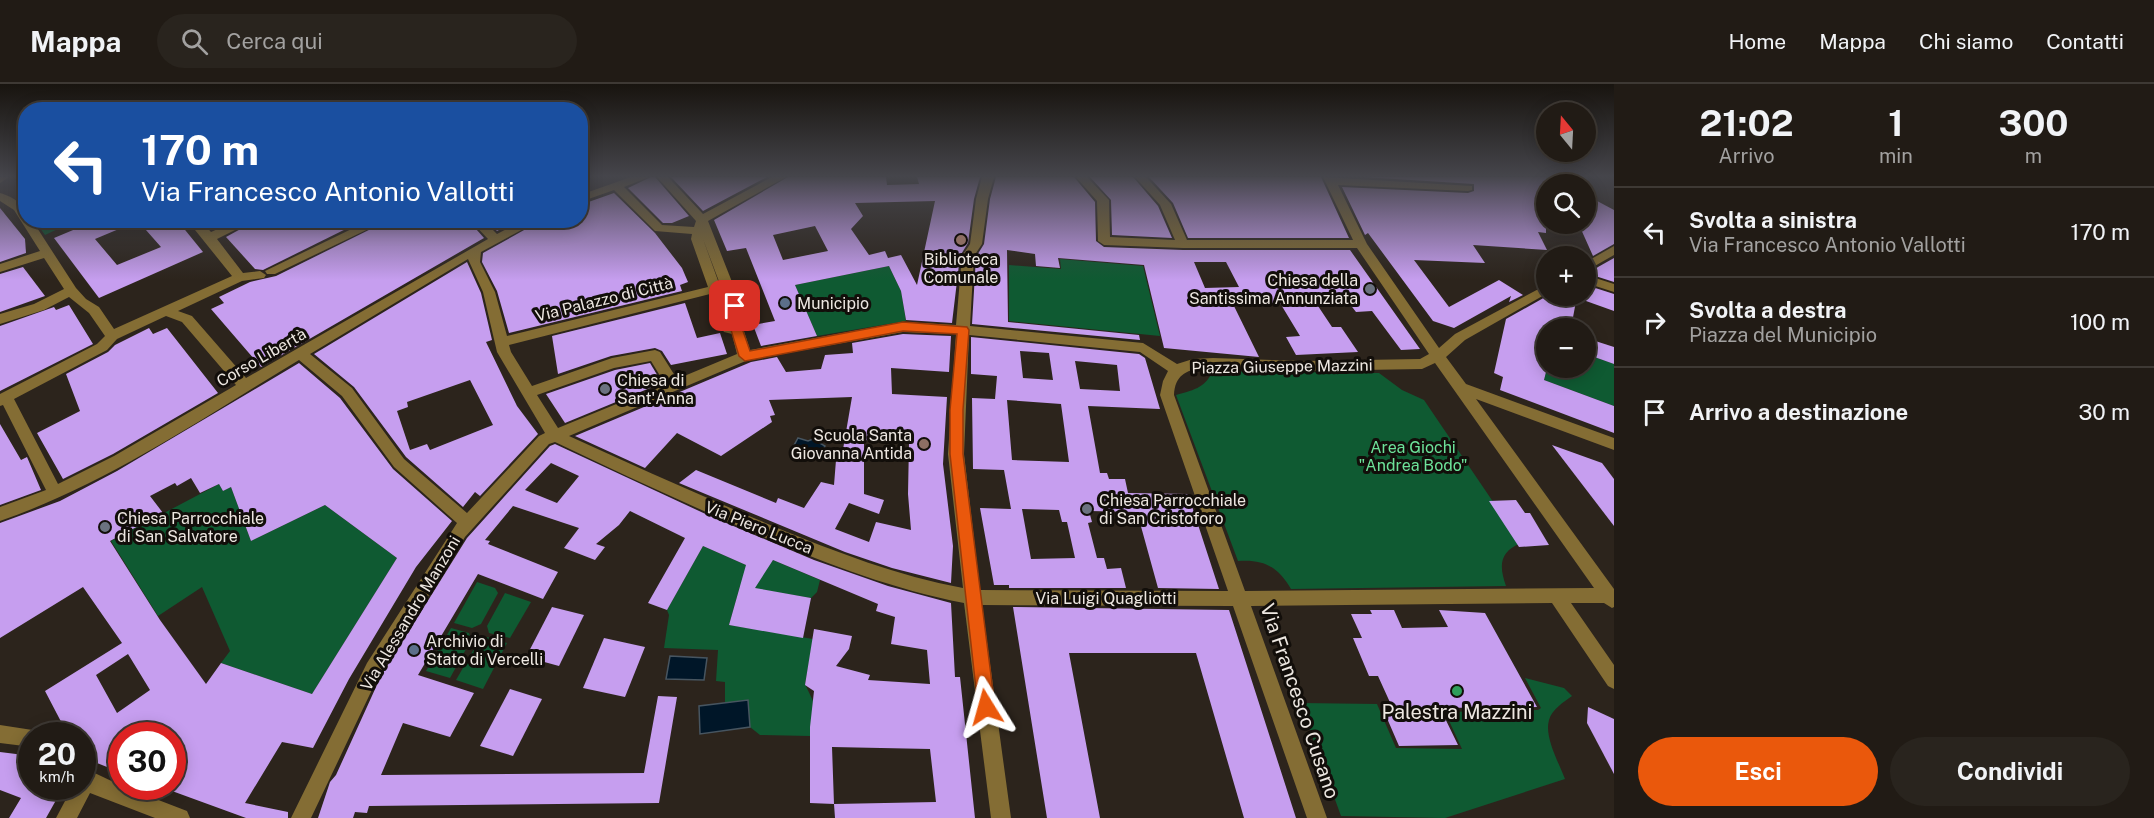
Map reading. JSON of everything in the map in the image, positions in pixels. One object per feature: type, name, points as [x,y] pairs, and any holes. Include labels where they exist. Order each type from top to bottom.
[{"type":"street","points":[[642,211],[659,228],[700,226],[721,211]]},
{"type":"street","points":[[689,211],[700,226],[742,325],[737,330]]},
{"type":"street","points":[[980,211],[975,244],[968,256],[956,454],[1001,818]]},
{"type":"street","points":[[1103,211],[1104,241],[1183,244],[1361,244]]},
{"type":"street","points":[[1168,211],[1183,244]]},
{"type":"street","points":[[1240,599],[1557,596],[1609,589],[1438,356],[1361,244],[1345,211]]},
{"type":"street","points":[[700,226],[697,239],[729,329],[737,330]]},
{"type":"street","points":[[31,228],[71,291],[81,302],[94,310],[112,336]]},
{"type":"street","points":[[200,228],[240,277]]},
{"type":"street","points":[[212,241],[235,228]]},
{"type":"street","points":[[55,493],[36,455],[3,400],[18,389],[102,347],[112,336],[240,277],[266,273],[364,228]]},
{"type":"street","points":[[484,228],[496,240]]},
{"type":"street","name":"Corso Libertà","points":[[0,514],[55,493],[118,460],[302,354],[475,250],[519,228]]},
{"type":"street","points":[[475,250],[474,262],[489,292],[504,352],[554,435]]},
{"type":"street","points":[[1596,261],[1614,250]]},
{"type":"street","points":[[0,268],[46,253]]},
{"type":"street","points":[[1596,282],[1614,288]]},
{"type":"street","name":"Via Palazzo di Città","points":[[501,342],[715,289]]},
{"type":"street","points":[[0,319],[39,307],[71,291]]},
{"type":"street","points":[[1438,356],[1460,338],[1536,295]]},
{"type":"street","points":[[187,319],[189,300]]},
{"type":"street","points":[[165,311],[187,319],[245,386]]},
{"type":"street","name":"Via Alessandro Manzoni","points":[[301,818],[373,669],[467,522],[544,440],[745,356],[903,327],[963,330],[1143,348],[1177,370]]},
{"type":"street","points":[[737,330],[745,356]]},
{"type":"street","points":[[302,354],[347,392],[399,463],[467,522]]},
{"type":"street","points":[[529,393],[612,363],[655,355],[674,386]]},
{"type":"street","name":"Piazza Giuseppe Mazzini","points":[[1240,599],[1167,395],[1167,384],[1177,370],[1187,365],[1206,363],[1267,366],[1422,364],[1438,356]]},
{"type":"street","points":[[1461,388],[1614,444]]},
{"type":"street","name":"Via Piero Lucca","points":[[554,435],[693,500],[827,555],[938,591],[972,597]]},
{"type":"street","points":[[1557,596],[1614,680]]},
{"type":"street","name":"Via Luigi Quagliotti","points":[[972,597],[1240,599]]},
{"type":"street","name":"Via Francesco Cusano","points":[[1240,599],[1317,818]]},
{"type":"street","points":[[0,734],[18,736]]},
{"type":"street","points":[[96,784],[180,818]]},
{"type":"street","points":[[66,818],[74,800]]},
{"type":"green space","points":[[40,228],[60,228],[45,235]]},
{"type":"green space","points":[[1060,259],[1143,266],[1160,336],[1009,321],[1009,265],[1061,269]]},
{"type":"green space","points":[[889,266],[901,291],[906,321],[817,336],[795,285]]},
{"type":"green space","points":[[1596,358],[1614,364],[1614,406],[1544,380],[1544,378],[1596,378]]},
{"type":"green space","name":"Area Giochi \"Andrea Bodo\"","points":[[1212,371],[1379,373],[1402,390],[1424,400],[1521,543],[1508,551],[1503,560],[1502,572],[1506,586],[1291,589],[1281,575],[1269,566],[1255,561],[1238,561],[1176,395],[1202,385],[1210,377]]},
{"type":"green space","points":[[219,484],[223,491],[231,487],[251,541],[325,505],[397,558],[312,694],[221,663],[230,651],[202,587],[158,616],[111,541]]},
{"type":"green space","points":[[703,546],[764,573],[773,560],[820,580],[817,592],[811,598],[740,586],[729,625],[813,639],[805,684],[813,701],[810,736],[760,735],[750,727],[748,701],[725,703],[725,682],[716,681],[718,650],[664,648],[669,615],[667,610]]},
{"type":"green space","points":[[477,582],[495,588],[498,593],[481,624],[472,628],[454,623]]},
{"type":"green space","points":[[505,593],[531,602],[510,638],[489,633],[487,626]]},
{"type":"green space","points":[[451,628],[469,633],[471,640],[450,678],[426,671]]},
{"type":"green space","points":[[487,637],[507,643],[483,689],[456,680],[478,642]]},
{"type":"green space","points":[[1525,678],[1564,688],[1572,696],[1553,712],[1548,727],[1550,742],[1565,779],[1445,818],[1341,816],[1300,703],[1377,704],[1396,748],[1462,749],[1445,712],[1538,710],[1541,708]]},
{"type":"water","points":[[798,438],[808,441],[813,439],[825,446],[818,458],[792,449]]},
{"type":"water","points":[[670,656],[707,658],[704,680],[666,679]]},
{"type":"water","points":[[748,700],[750,727],[700,734],[699,706]]},
{"type":"building","points":[[0,211],[3,211],[25,239],[26,253],[0,262]]},
{"type":"building","points":[[588,211],[633,211],[655,233],[682,268],[688,282],[680,285],[682,291],[509,333],[497,291],[482,262],[483,253],[528,228],[588,228]]},
{"type":"building","points":[[651,211],[685,211],[689,216],[672,223],[663,223]]},
{"type":"building","points":[[729,211],[860,211],[863,216],[851,229],[869,255],[885,251],[888,258],[901,255],[917,285],[933,211],[972,211],[968,243],[960,256],[952,323],[906,320],[901,291],[889,266],[795,285],[817,336],[761,346],[753,325],[775,321],[746,248],[727,251],[714,220]],"holes":[[[815,226],[828,251],[783,260],[773,235]]]},
{"type":"building","points":[[988,211],[1095,211],[1096,241],[1104,247],[1183,250],[1350,250],[1420,349],[1401,350],[1372,311],[1356,312],[1346,299],[1314,300],[1332,327],[1341,327],[1358,352],[1296,355],[1286,337],[1300,336],[1280,303],[1233,304],[1259,357],[1164,348],[1144,265],[1058,258],[1060,268],[1036,266],[1035,254],[1007,250],[1008,322],[1139,335],[1140,340],[972,324],[976,257],[984,244]],"holes":[[[1194,262],[1226,262],[1239,287],[1205,288]]]},
{"type":"building","points":[[1111,211],[1160,211],[1172,238],[1112,235]]},
{"type":"building","points":[[1177,211],[1337,211],[1349,238],[1188,238]]},
{"type":"building","points":[[1354,211],[1536,211],[1536,234],[1539,234],[1545,246],[1536,246],[1536,249],[1473,245],[1485,263],[1414,260],[1449,307],[1499,280],[1523,295],[1509,302],[1511,296],[1454,328],[1433,321],[1368,233],[1365,235]]},
{"type":"building","points":[[1596,211],[1614,211],[1614,244],[1596,254],[1596,246],[1589,246],[1583,234],[1596,234]]},
{"type":"building","points":[[78,228],[121,228],[95,239],[117,265],[161,247],[144,228],[184,228],[203,252],[99,298],[54,238]]},
{"type":"building","points":[[242,228],[348,228],[263,270],[255,269],[226,237]]},
{"type":"building","points":[[373,228],[475,228],[484,238],[261,367],[211,309],[224,303],[219,297],[250,282],[276,276]]},
{"type":"building","points":[[1614,258],[1614,282],[1596,276],[1598,267]]},
{"type":"building","points":[[467,262],[481,293],[492,340],[486,342],[517,406],[538,434],[480,496],[475,492],[463,507],[406,457],[354,387],[314,354]],"holes":[[[470,380],[493,425],[430,450],[427,444],[410,450],[397,411],[408,407],[407,402]]]},
{"type":"building","points":[[23,267],[45,296],[0,312],[0,274]]},
{"type":"building","points":[[1596,288],[1614,294],[1614,311],[1596,305]]},
{"type":"building","points":[[1536,302],[1536,306],[1575,306],[1573,318],[1536,318],[1536,378],[1544,378],[1544,380],[1614,406],[1614,433],[1500,390],[1503,377],[1494,373],[1506,319]]},
{"type":"building","points":[[685,303],[697,338],[720,333],[727,354],[671,365],[662,351],[655,348],[611,356],[558,374],[552,336]]},
{"type":"building","points":[[69,305],[93,344],[0,391],[0,326],[54,307],[56,310]]},
{"type":"building","points":[[149,328],[153,334],[167,328],[218,393],[113,454],[63,479],[37,433],[80,411],[66,374]]},
{"type":"building","points":[[903,334],[951,336],[949,372],[891,368],[892,394],[947,397],[943,464],[953,546],[951,583],[892,568],[845,552],[679,483],[696,470],[776,503],[778,498],[804,508],[821,482],[834,485],[836,460],[841,461],[852,397],[769,400],[775,415],[770,416],[772,422],[721,456],[677,433],[645,468],[575,436],[751,362],[777,357],[786,372],[821,369],[825,355],[853,353],[852,343]],"holes":[[[864,440],[909,443],[908,494],[911,530],[876,522],[869,542],[835,529],[849,503],[879,514],[884,500],[864,494]]]},
{"type":"building","points":[[971,337],[1139,354],[1145,358],[1160,409],[1088,406],[1100,473],[1107,473],[1109,479],[1125,479],[1128,493],[1188,494],[1219,589],[1158,588],[1137,512],[1089,511],[1092,522],[1088,523],[1097,558],[1104,558],[1107,569],[1121,568],[1126,588],[1009,588],[1009,585],[994,585],[980,508],[1011,509],[1004,470],[973,469],[972,398],[995,399],[997,376],[971,374]],"holes":[[[1020,351],[1049,353],[1053,380],[1023,378]],[[1075,361],[1117,365],[1120,391],[1080,389]],[[1007,400],[1061,404],[1069,462],[1012,460]],[[1022,509],[1059,510],[1062,522],[1067,522],[1075,558],[1031,559]]]},
{"type":"building","points":[[1596,341],[1614,347],[1614,364],[1596,358]]},
{"type":"building","points":[[299,363],[340,398],[393,469],[452,521],[416,567],[349,679],[313,748],[282,742],[245,803],[288,812],[288,818],[246,818],[186,796],[186,722],[108,722],[108,767],[96,763],[96,722],[61,722],[45,691],[122,643],[83,587],[0,638],[0,523],[60,501],[117,471]],"holes":[[[191,478],[200,493],[219,484],[223,491],[231,487],[251,541],[325,505],[397,558],[312,694],[221,663],[206,684],[160,620],[110,541],[163,513],[150,496],[175,483],[177,486]],[[128,654],[150,690],[117,713],[96,675]]]},
{"type":"building","name":"Chiesa di Sant'Anna","points":[[650,363],[662,383],[565,423],[546,394],[615,370]]},
{"type":"building","points":[[0,424],[21,460],[27,457],[41,490],[0,505]]},
{"type":"building","points":[[555,444],[712,517],[814,560],[888,586],[951,603],[955,677],[960,677],[975,818],[835,818],[834,804],[810,803],[810,727],[814,691],[805,685],[814,629],[852,636],[849,649],[836,666],[870,675],[868,680],[930,684],[927,650],[891,644],[895,617],[876,611],[878,604],[773,560],[755,588],[811,598],[803,638],[729,625],[746,565],[703,546],[667,610],[648,603],[685,538],[630,511],[619,525],[596,544],[605,547],[595,560],[564,548],[579,528],[513,506],[485,540],[490,541],[488,544],[558,572],[543,599],[478,574],[418,675],[474,693],[450,737],[403,723],[381,775],[644,773],[658,696],[677,697],[659,803],[369,806],[367,813],[355,812],[353,818],[318,818],[330,782],[336,775],[381,676],[467,538],[550,446]],"holes":[[[551,463],[579,476],[557,503],[525,490]],[[832,747],[930,749],[936,802],[834,804]]]},
{"type":"building","points":[[1552,445],[1602,463],[1614,479],[1614,526]]},
{"type":"building","points":[[1516,500],[1525,513],[1530,513],[1549,545],[1519,547],[1489,501]]},
{"type":"building","points":[[552,607],[584,615],[559,666],[526,657]]},
{"type":"building","points":[[1013,607],[1229,610],[1296,818],[1244,818],[1196,653],[1069,653],[1100,818],[1047,818]]},
{"type":"building","name":"Palestra Mazzini","points":[[1370,610],[1394,610],[1402,628],[1448,627],[1439,610],[1485,613],[1537,707],[1440,708],[1458,745],[1399,746],[1383,709],[1393,709],[1378,676],[1369,676],[1353,638],[1362,638],[1351,614],[1372,614]]},
{"type":"building","points":[[604,638],[645,647],[625,697],[583,688]]},
{"type":"building","points":[[510,689],[542,699],[513,756],[480,746]]},
{"type":"building","points":[[1588,707],[1614,719],[1614,774],[1587,723]]},
{"type":"building","points":[[0,752],[18,754],[18,797],[0,790]]},
{"type":"building","points":[[20,800],[56,800],[46,818],[9,818]]},
{"type":"place","name":"Biblioteca Comunale","points":[[961,240]]},
{"type":"place","name":"Chiesa della Santissima Annunziata","points":[[1370,289]]},
{"type":"place","name":"Municipio","points":[[785,303]]},
{"type":"place","name":"Chiesa di Sant'Anna","points":[[605,389]]},
{"type":"place","name":"Scuola Santa Giovanna Antida","points":[[924,444]]},
{"type":"place","name":"Chiesa Parrocchiale di San Cristoforo","points":[[1087,509]]},
{"type":"place","name":"Chiesa Parrocchiale di San Salvatore","points":[[105,527]]},
{"type":"place","name":"Archivio di Stato di Vercelli","points":[[414,650]]},
{"type":"place","name":"Palestra Mazzini","points":[[1457,691]]},
{"type":"route","points":[[735,306],[742,325],[737,330],[745,356],[870,331],[903,327],[963,330],[956,454],[986,707]]}]
